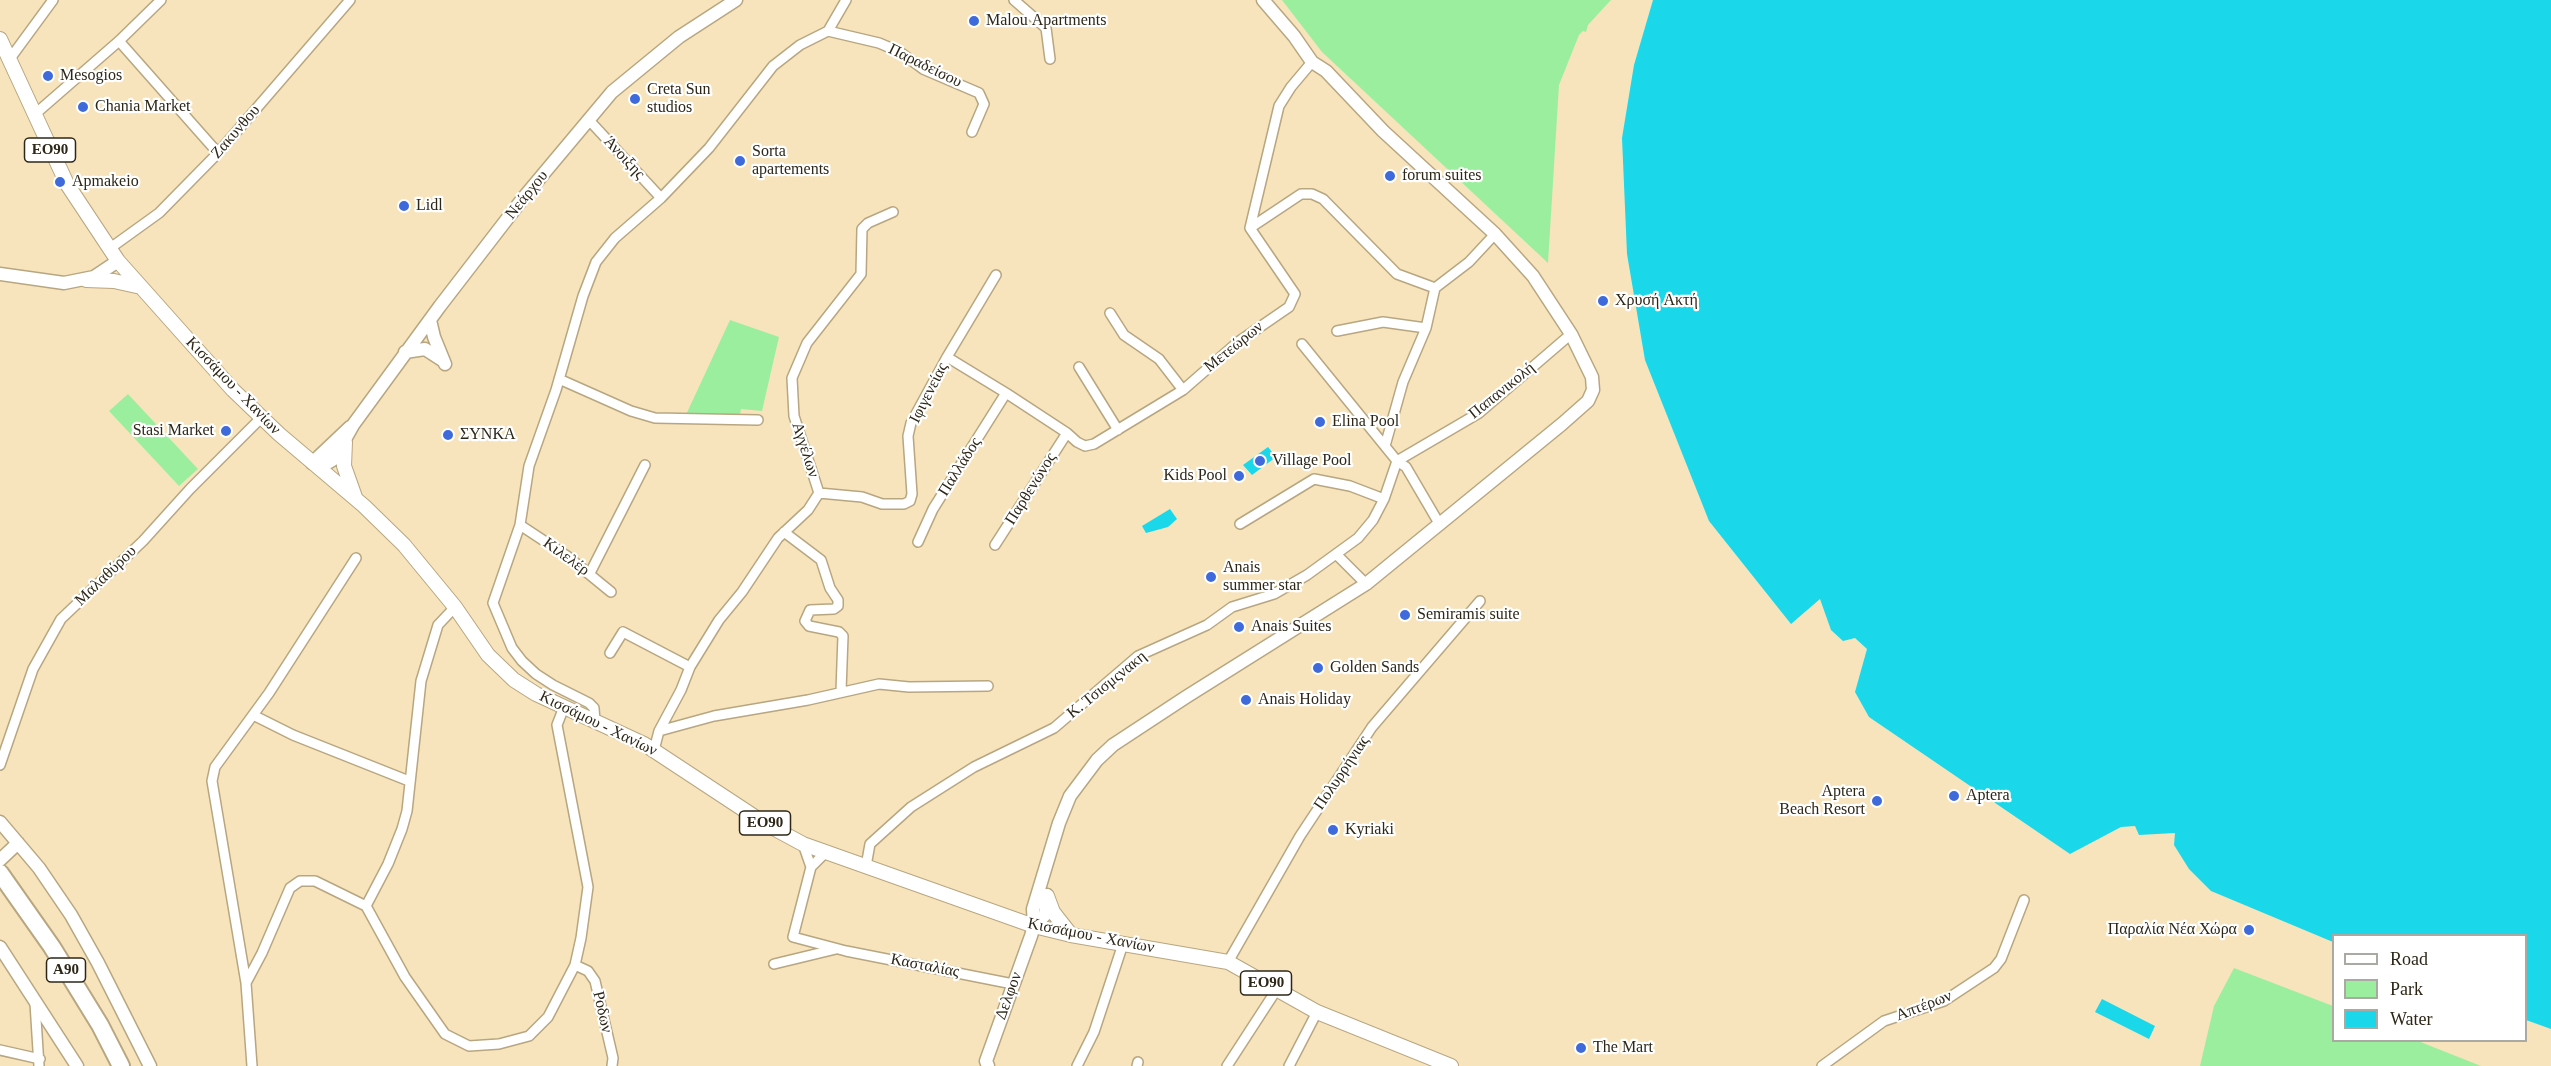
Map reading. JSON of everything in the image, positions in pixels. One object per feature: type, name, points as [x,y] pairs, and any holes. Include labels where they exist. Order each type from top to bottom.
[{"type":"highway","name":"Α90","points":[[2,875],[58,957],[100,1025],[121,1066]]},
{"type":"main road","name":"Κισσάμου - Χανίων","points":[[0,39],[6,60],[67,184],[118,261],[226,383],[261,418],[356,498],[404,545],[454,607],[488,655],[514,680],[536,694],[654,750],[764,823],[803,843],[1034,926],[1071,935],[1228,962],[1317,1012],[1451,1066]]},
{"type":"main road","points":[[86,280],[114,281],[141,287]]},
{"type":"main road","points":[[342,439],[344,466],[356,498]]},
{"type":"main road","points":[[1047,896],[1053,912],[1071,935]]},
{"type":"street","points":[[6,60],[53,0]]},
{"type":"street","points":[[34,114],[119,41],[161,0]]},
{"type":"street","name":"Ζακυνθου","points":[[109,249],[159,213],[218,153],[350,0]]},
{"type":"street","name":"Νεάρχου","points":[[315,465],[334,459],[342,439],[405,352],[524,197],[612,92],[679,37],[736,0]]},
{"type":"street","points":[[595,722],[594,708],[590,703],[553,685],[522,661],[512,648],[493,603],[520,525],[529,466],[559,379],[569,336],[596,262],[615,238],[661,198],[709,148],[773,66],[800,45],[828,31],[846,0]]},
{"type":"street","points":[[1014,0],[1047,28],[1050,59]]},
{"type":"street","points":[[1034,926],[1033,909],[1056,831],[1070,796],[1085,774],[1105,752],[1186,697],[1366,584],[1521,460],[1588,401],[1593,390],[1592,377],[1571,334],[1533,276],[1495,234],[1383,131],[1326,71],[1312,62],[1294,36],[1263,0]]},
{"type":"street","name":"Παραδείσου","points":[[828,31],[890,48],[914,60],[923,69],[979,93],[984,104],[972,132]]},
{"type":"street","points":[[119,41],[218,153]]},
{"type":"street","points":[[1250,228],[1280,106],[1291,87],[1312,62]]},
{"type":"street","name":"Άνοιξης","points":[[588,119],[661,198]]},
{"type":"street","points":[[1250,228],[1301,194],[1312,194],[1323,199],[1346,220],[1397,274],[1435,288]]},
{"type":"street","name":"Αγγέλων","points":[[654,750],[658,731],[681,690],[690,667],[719,620],[784,532],[808,510],[819,493],[809,456],[794,416],[792,378],[807,343],[861,274],[862,229],[868,223],[893,212]]},
{"type":"street","name":"Μετεώρων","points":[[947,357],[1006,393],[1077,442],[1085,446],[1094,444],[1183,390],[1238,342],[1291,305],[1295,294],[1250,228]]},
{"type":"street","points":[[1385,446],[1403,382],[1426,328],[1435,288],[1469,262],[1495,234]]},
{"type":"street","points":[[0,274],[64,283],[86,280],[118,261]]},
{"type":"street","name":"Ιφιγενείας","points":[[819,493],[862,497],[882,504],[908,503],[912,494],[908,436],[911,423],[996,275]]},
{"type":"street","points":[[1110,313],[1124,335],[1159,359],[1183,390]]},
{"type":"street","points":[[405,352],[425,349],[438,356],[444,364],[430,320]]},
{"type":"street","points":[[1337,331],[1383,322],[1426,328]]},
{"type":"street","name":"Παπανικολή","points":[[1397,461],[1479,413],[1571,334]]},
{"type":"street","points":[[1302,344],[1397,461],[1406,467],[1440,525]]},
{"type":"street","points":[[1079,367],[1118,430]]},
{"type":"street","points":[[559,379],[631,411],[655,418],[758,420]]},
{"type":"street","name":"Παλλάδος","points":[[918,542],[933,509],[1006,393]]},
{"type":"street","name":"Μαλαθύρου","points":[[0,765],[33,669],[61,619],[143,541],[190,489],[261,418]]},
{"type":"street","name":"Παρθενώνος","points":[[995,545],[1067,433]]},
{"type":"street","name":"Κ. Τσισμςνακη","points":[[866,866],[870,844],[911,807],[974,767],[1054,728],[1138,656],[1207,625],[1232,607],[1274,594],[1358,538],[1373,520],[1384,499],[1397,461]]},
{"type":"street","points":[[590,573],[645,465]]},
{"type":"street","points":[[1240,524],[1314,479],[1350,486],[1384,499]]},
{"type":"street","name":"Κιλελέρ","points":[[520,525],[590,573],[611,592]]},
{"type":"street","points":[[784,532],[821,560],[830,588],[838,600],[838,606],[834,609],[810,610],[805,621],[809,626],[839,632],[843,636],[841,691]]},
{"type":"street","points":[[1336,554],[1366,584]]},
{"type":"street","points":[[252,1066],[246,983],[212,781],[214,766],[252,715],[356,558]]},
{"type":"street","name":"Πολυρρήνιας","points":[[1228,962],[1299,836],[1372,727],[1480,601]]},
{"type":"street","points":[[366,906],[388,864],[402,829],[407,811],[421,681],[438,625],[454,607]]},
{"type":"street","points":[[610,653],[623,632],[690,667]]},
{"type":"street","points":[[658,731],[714,716],[808,700],[879,684],[909,687],[988,686]]},
{"type":"street","points":[[246,983],[262,953],[290,888],[300,881],[315,881],[366,906],[405,977],[438,1026],[452,1040],[469,1046],[499,1044],[529,1036],[548,1017],[576,966],[588,887],[557,725],[564,707]]},
{"type":"street","points":[[252,715],[293,735],[409,782]]},
{"type":"street","points":[[0,822],[39,868],[71,915],[150,1066]]},
{"type":"street","points":[[0,860],[18,843]]},
{"type":"street","points":[[803,843],[811,867],[826,852]]},
{"type":"street","name":"Κασταλίας","points":[[811,867],[793,937],[1013,984]]},
{"type":"street","points":[[1034,926],[1045,915],[1047,867]]},
{"type":"street","name":"Απτέρων","points":[[1822,1066],[1884,1021],[1944,1001],[1992,969],[2001,958],[2024,900]]},
{"type":"street","name":"Δελφον","points":[[988,1066],[986,1061],[1034,926]]},
{"type":"street","points":[[1077,1066],[1094,1032],[1123,944]]},
{"type":"street","points":[[0,947],[77,1066]]},
{"type":"street","name":"Κασταλίας","points":[[774,964],[838,948]]},
{"type":"street","name":"Ροδων","points":[[576,966],[588,971],[595,981],[613,1058],[612,1066]]},
{"type":"street","points":[[1227,1066],[1277,989]]},
{"type":"street","points":[[0,1050],[40,1063],[35,1003]]},
{"type":"street","points":[[1289,1066],[1317,1012]]},
{"type":"green space","points":[[1282,0],[1611,0],[1588,25],[1586,32],[1583,31],[1579,35],[1559,85],[1548,263],[1322,52]]},
{"type":"green space","points":[[730,320],[779,337],[762,411],[741,409],[739,420],[684,419]]},
{"type":"green space","points":[[128,394],[198,469],[179,486],[109,411]]},
{"type":"green space","points":[[2234,968],[2332,1006],[2332,1042],[2421,1042],[2481,1066],[2200,1066],[2214,1006]]},
{"type":"water","points":[[1653,0],[2551,0],[2551,1029],[2527,1020],[2527,934],[2332,934],[2332,942],[2211,891],[2189,869],[2174,845],[2175,833],[2139,835],[2135,826],[2121,827],[2070,854],[1869,717],[1855,692],[1867,649],[1855,638],[1843,641],[1831,630],[1820,599],[1791,624],[1709,521],[1645,360],[1627,254],[1622,138],[1634,65]]},
{"type":"water","name":"Village Pool","points":[[1268,447],[1276,457],[1252,475],[1243,465]]},
{"type":"water","points":[[1170,509],[1177,519],[1168,527],[1146,533],[1142,526]]},
{"type":"water","points":[[2102,999],[2155,1026],[2149,1039],[2095,1012]]},
{"type":"place","name":"Malou Apartments","points":[[974,21]]},
{"type":"place","name":"Mesogios","points":[[48,76]]},
{"type":"place","name":"Creta Sun studios","points":[[635,99]]},
{"type":"place","name":"Chania Market","points":[[83,107]]},
{"type":"place","name":"Sorta apartements","points":[[740,161]]},
{"type":"place","name":"forum suites","points":[[1390,176]]},
{"type":"place","name":"Apmakeio","points":[[60,182]]},
{"type":"place","name":"Lidl","points":[[404,206]]},
{"type":"place","name":"Χρυσή Ακτή","points":[[1603,301]]},
{"type":"place","name":"Elina Pool","points":[[1320,422]]},
{"type":"place","name":"Stasi Market","points":[[226,431]]},
{"type":"place","name":"ΣΥΝΚΑ","points":[[448,435]]},
{"type":"place","name":"Village Pool","points":[[1260,461]]},
{"type":"place","name":"Kids Pool","points":[[1239,476]]},
{"type":"place","name":"Anais summer star","points":[[1211,577]]},
{"type":"place","name":"Semiramis suite","points":[[1405,615]]},
{"type":"place","name":"Anais Suites","points":[[1239,627]]},
{"type":"place","name":"Golden Sands","points":[[1318,668]]},
{"type":"place","name":"Anais Holiday","points":[[1246,700]]},
{"type":"place","name":"Aptera","points":[[1954,796]]},
{"type":"place","name":"Aptera Beach Resort","points":[[1877,801]]},
{"type":"place","name":"Kyriaki","points":[[1333,830]]},
{"type":"place","name":"Παραλία Νέα Χώρα","points":[[2249,930]]},
{"type":"place","name":"The Mart","points":[[1581,1048]]}]
